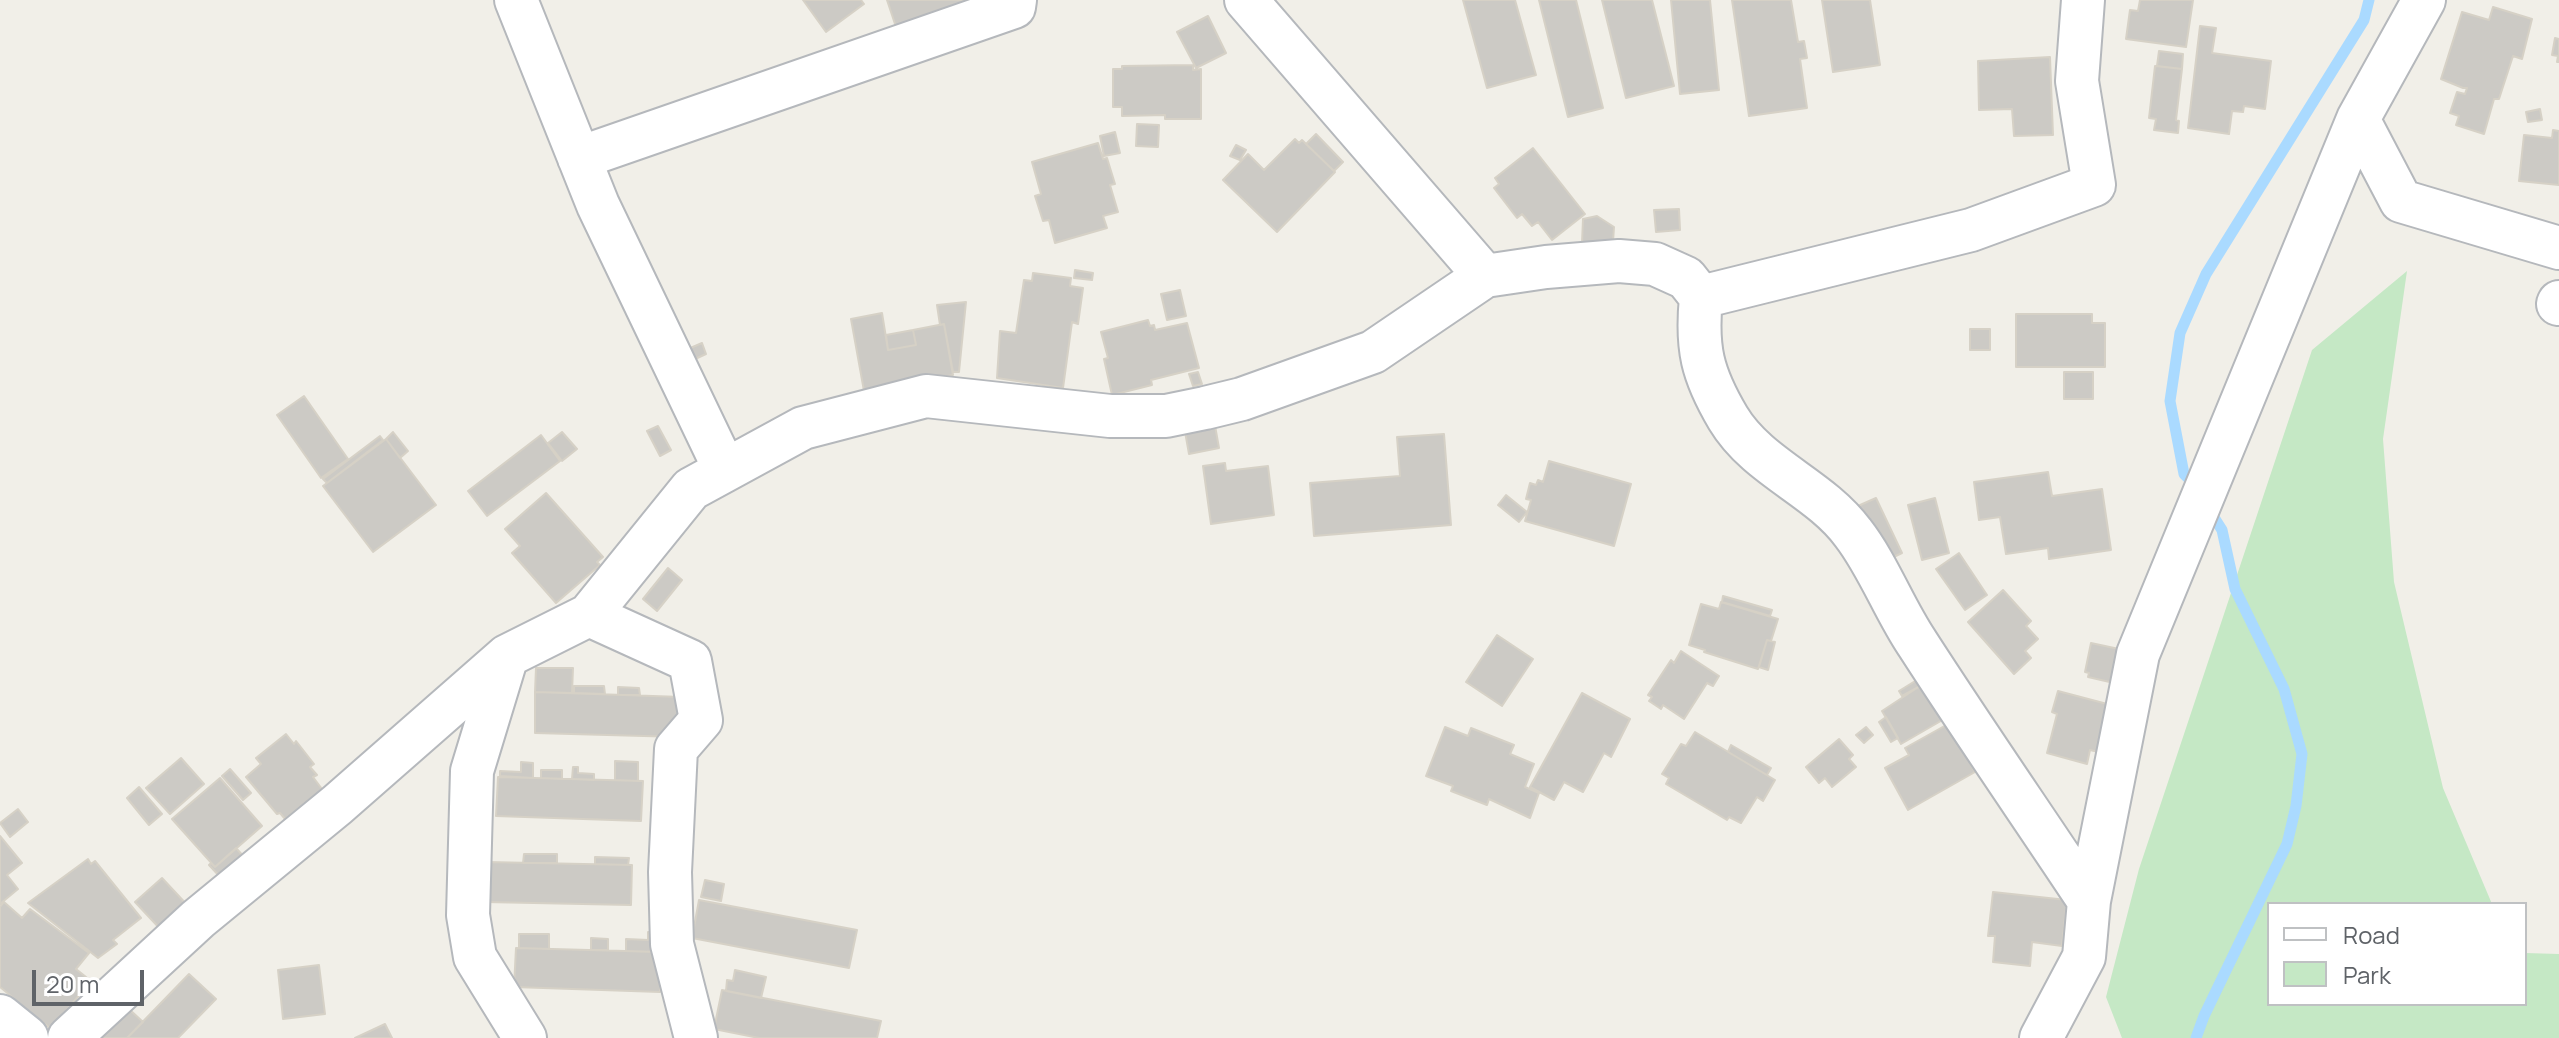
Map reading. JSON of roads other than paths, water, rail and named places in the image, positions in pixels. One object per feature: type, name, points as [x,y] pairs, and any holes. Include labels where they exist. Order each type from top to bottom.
[{"type":"street","points":[[516,0],[598,205],[725,470]]},
{"type":"street","points":[[579,158],[1014,7],[1015,0]]},
{"type":"street","points":[[1246,0],[1485,276]]},
{"type":"street","points":[[1701,297],[1971,230],[2094,185],[2077,81],[2083,0]]},
{"type":"street","points":[[2041,1038],[2084,957],[2089,901],[2138,654],[2358,119],[2424,0]]},
{"type":"street","points":[[2358,119],[2401,201],[2559,248]]},
{"type":"street","points":[[69,1038],[198,919],[337,805],[507,656],[589,615],[691,489],[803,428],[926,396],[1110,416],[1166,416],[1242,399],[1373,352],[1485,276],[1619,261],[1655,264],[1686,278],[1701,297],[1697,335],[1707,379],[1730,422],[1769,464],[1817,498],[1853,532],[1915,640],[2089,901]]},
{"type":"street","points":[[589,615],[690,661],[701,720],[676,749],[670,887],[672,944],[696,1038]]},
{"type":"street","points":[[507,656],[472,771],[468,915],[475,957],[525,1038]]},
{"type":"street","points":[[0,1017],[26,1038]]},
{"type":"waterway","points":[[2196,486],[2184,474],[2170,401],[2180,333],[2206,274],[2364,20],[2369,0]]},
{"type":"waterway","points":[[2196,1038],[2287,844],[2296,806],[2302,754],[2284,689],[2235,589],[2222,530],[2208,508]]}]
